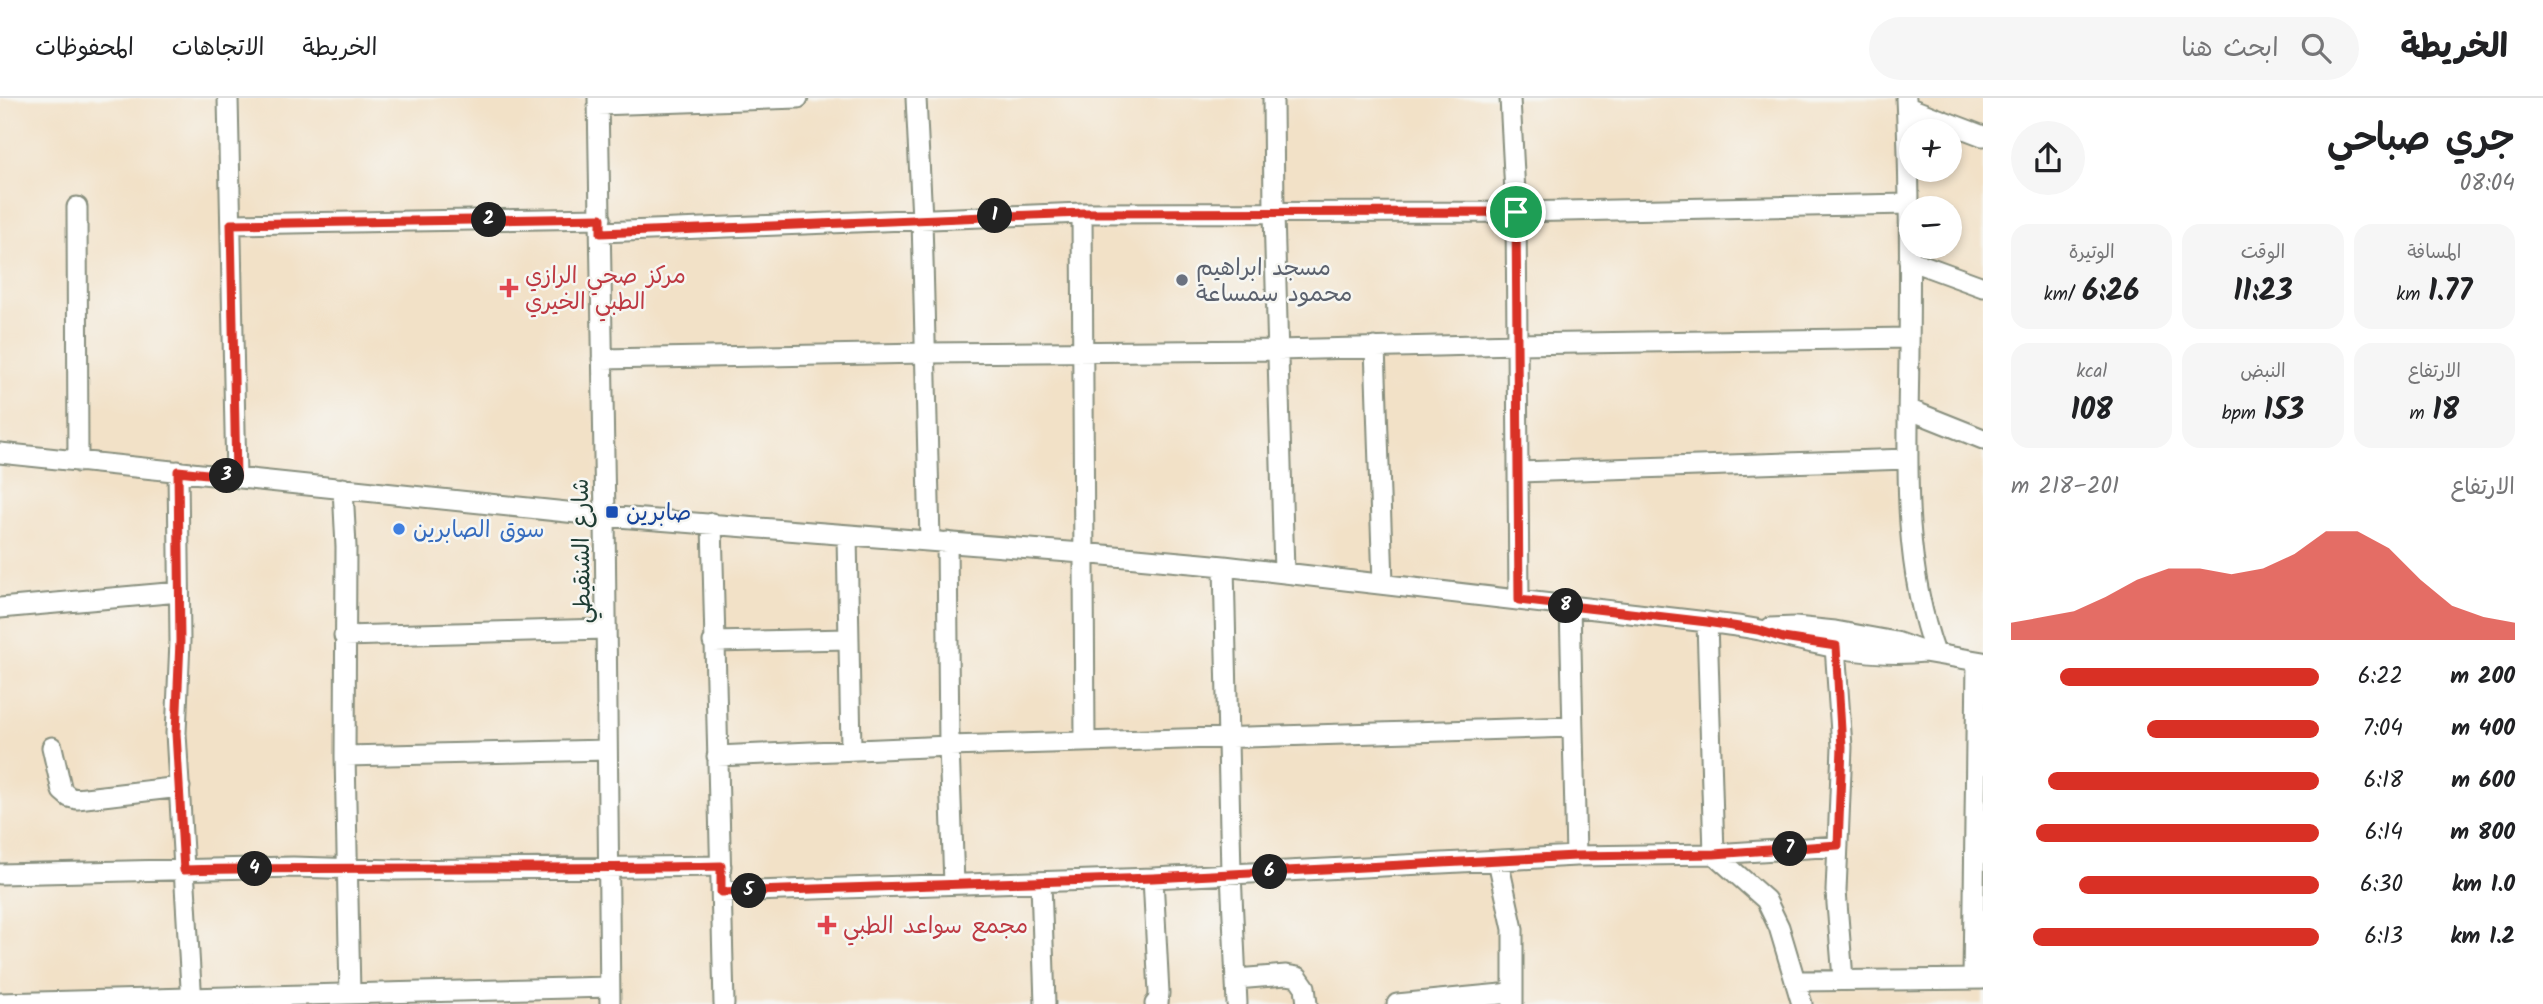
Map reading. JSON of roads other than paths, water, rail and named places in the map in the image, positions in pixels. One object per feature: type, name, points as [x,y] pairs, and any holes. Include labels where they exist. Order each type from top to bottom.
[{"type":"street","points":[[228,98],[236,477]]},
{"type":"street","points":[[598,101],[798,98]]},
{"type":"street","points":[[916,98],[922,219],[924,353],[938,541],[954,884]]},
{"type":"street","points":[[1273,98],[1284,572]]},
{"type":"street","points":[[1510,98],[1516,212],[1519,600]]},
{"type":"street","name":"شارع الشنقيطي","points":[[598,101],[609,996]]},
{"type":"street","points":[[1909,196],[1906,103],[1983,136]]},
{"type":"street","points":[[231,224],[601,225],[1082,213],[1516,212],[1899,204]]},
{"type":"street","points":[[77,206],[78,462]]},
{"type":"street","points":[[1082,213],[1085,742]]},
{"type":"street","points":[[1930,652],[1910,535],[1909,260],[1983,288]]},
{"type":"street","points":[[602,359],[1909,338]]},
{"type":"street","points":[[1375,347],[1384,583]]},
{"type":"street","points":[[1908,409],[1983,439]]},
{"type":"street","points":[[0,453],[605,516],[938,541],[1284,572],[1707,622],[1758,630],[1783,638],[1892,654],[1930,652]]},
{"type":"street","points":[[1519,472],[1908,459]]},
{"type":"street","points":[[178,471],[176,733],[192,1001]]},
{"type":"street","points":[[343,488],[347,568],[344,635],[350,994]]},
{"type":"street","points":[[712,523],[724,1004]]},
{"type":"street","points":[[847,535],[851,750]]},
{"type":"street","points":[[1224,566],[1231,873],[1237,1004]]},
{"type":"street","points":[[0,608],[179,592]]},
{"type":"street","points":[[1570,607],[1576,856]]},
{"type":"street","points":[[1707,622],[1714,854],[1766,900],[1779,927],[1802,1004]]},
{"type":"street","points":[[1758,630],[1785,626],[1835,631],[1980,661],[1978,979],[1796,981]]},
{"type":"street","points":[[344,635],[606,629]]},
{"type":"street","points":[[713,642],[848,639]]},
{"type":"street","points":[[1836,646],[1842,747],[1836,891],[1843,979]]},
{"type":"street","points":[[717,756],[949,746],[1572,727]]},
{"type":"street","points":[[52,747],[62,791],[69,797],[77,799],[180,787]]},
{"type":"street","points":[[345,756],[607,750]]},
{"type":"street","points":[[721,892],[1153,878],[1576,856],[1714,854],[1838,845]]},
{"type":"street","points":[[1397,1004],[1512,998],[1513,929],[1498,861]]},
{"type":"street","points":[[0,874],[347,867],[395,870],[721,866]]},
{"type":"street","points":[[1153,878],[1159,993],[1158,1003],[1155,1004]]},
{"type":"street","points":[[1041,882],[1045,1004]]},
{"type":"street","points":[[1236,979],[1286,975],[1298,977],[1304,987],[1307,1004]]},
{"type":"street","points":[[0,1003],[192,1001],[350,994],[609,996]]},
{"type":"place","name":"مسجد ابراهيم محمود سمساعة","points":[[1182,280]]},
{"type":"place","name":"مركز صحي الرازي الطبي الخيري","points":[[509,288]]},
{"type":"place","name":"صابرين","points":[[612,512]]},
{"type":"place","name":"سوق الصابرين","points":[[399,529]]},
{"type":"place","name":"مجمع سواعد الطبي","points":[[827,925]]}]
